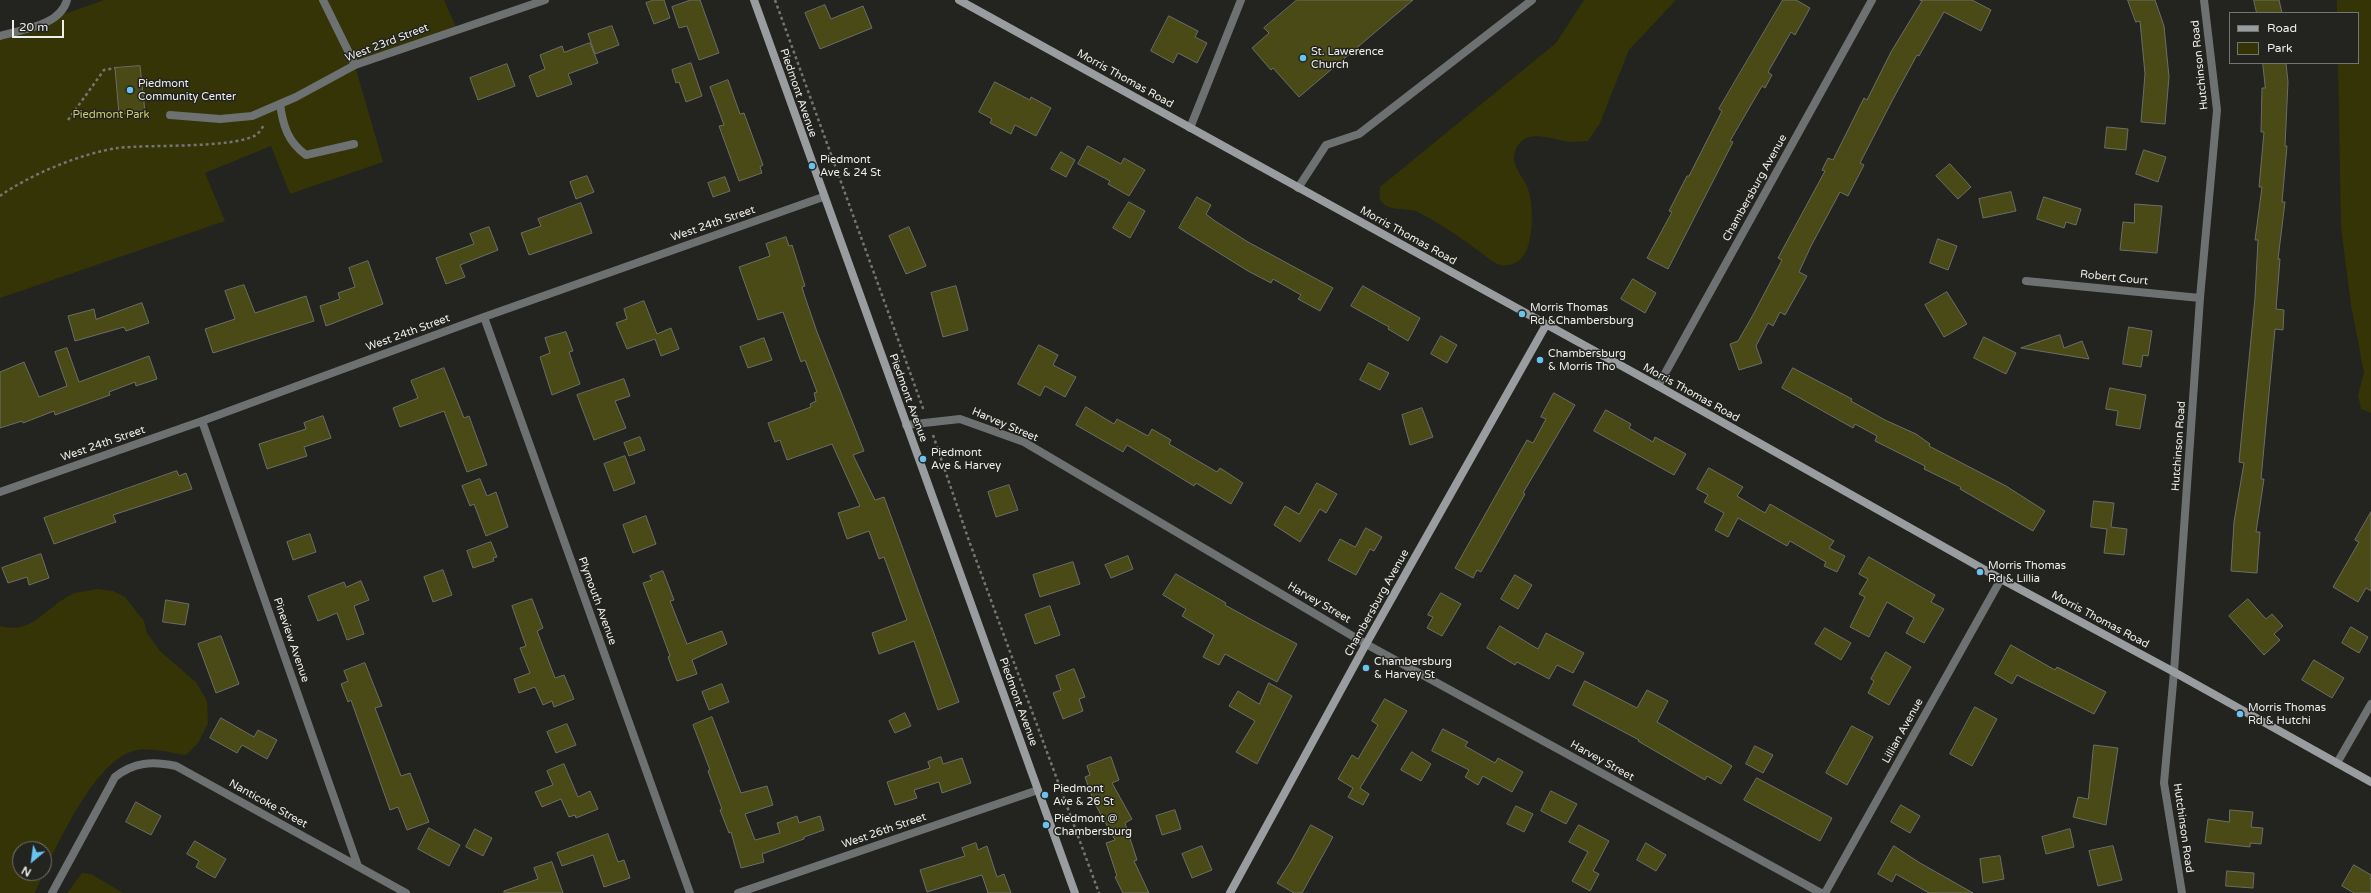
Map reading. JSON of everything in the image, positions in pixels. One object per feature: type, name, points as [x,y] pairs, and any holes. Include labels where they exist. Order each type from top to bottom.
[{"type":"main road","name":"Piedmont Avenue","points":[[754,0],[823,197],[1075,893]]},
{"type":"main road","name":"Morris Thomas Road","points":[[959,0],[1658,386],[2001,579],[2174,672],[2371,782]]},
{"type":"main road","name":"Chambersburg Avenue","points":[[1230,893],[1366,644],[1546,325]]},
{"type":"street","points":[[0,36],[53,20],[65,8],[67,0]]},
{"type":"street","points":[[322,0],[355,65]]},
{"type":"street","name":"West 23rd Street","points":[[170,115],[220,119],[252,116],[280,104],[355,65],[545,0]]},
{"type":"street","points":[[1190,128],[1241,0]]},
{"type":"street","points":[[1298,188],[1326,145],[1359,134],[1532,0]]},
{"type":"street","name":"Chambersburg Avenue","points":[[1658,386],[1872,0]]},
{"type":"street","name":"Hutchinson Road","points":[[2182,893],[2164,782],[2174,672],[2200,298],[2217,110],[2204,0]]},
{"type":"street","points":[[280,104],[284,129],[296,148],[306,155],[354,144]]},
{"type":"street","name":"West 24th Street","points":[[0,492],[202,421],[484,317],[823,197]]},
{"type":"street","name":"Robert Court","points":[[2026,280],[2200,298]]},
{"type":"street","name":"Plymouth Avenue","points":[[484,317],[690,893]]},
{"type":"street","name":"Harvey Street","points":[[906,425],[960,419],[1024,442],[1366,644],[1820,893]]},
{"type":"street","name":"Pineview Avenue","points":[[202,421],[358,866]]},
{"type":"street","name":"Lillian Avenue","points":[[1825,893],[2001,579]]},
{"type":"street","points":[[2337,763],[2371,704]]},
{"type":"street","name":"Nanticoke Street","points":[[52,893],[115,778],[124,770],[147,762],[176,766],[406,893]]},
{"type":"street","name":"West 26th Street","points":[[738,893],[1038,790]]},
{"type":"path","points":[[775,0],[928,422],[968,538],[1099,893]]},
{"type":"path","points":[[68,120],[104,70],[115,68]]},
{"type":"path","points":[[0,196],[45,172],[86,156],[117,148],[235,141],[257,134],[265,124],[267,109]]},
{"type":"green space","name":"Piedmont Park","points":[[104,0],[444,0],[457,29],[355,66],[383,162],[290,194],[271,146],[205,173],[225,221],[0,298],[0,37]]},
{"type":"green space","points":[[1584,0],[1676,0],[1629,50],[1600,123],[1588,141],[1570,142],[1534,136],[1523,140],[1515,151],[1515,163],[1528,189],[1532,217],[1530,239],[1523,257],[1511,265],[1506,266],[1497,264],[1474,247],[1416,211],[1396,209],[1386,206],[1380,199],[1380,187],[1556,43]]},
{"type":"green space","points":[[2337,0],[2371,0],[2371,413],[2361,409],[2358,395],[2364,373],[2351,305],[2341,227],[2338,64],[2359,64],[2359,12],[2337,12]]},
{"type":"green space","points":[[97,589],[113,591],[125,597],[144,621],[147,633],[161,652],[196,682],[207,701],[208,723],[198,743],[186,755],[156,750],[138,750],[122,756],[106,770],[91,788],[76,810],[52,856],[52,841],[12,841],[12,881],[41,881],[35,893],[0,893],[0,626],[12,628],[31,623],[63,599],[79,592]]},
{"type":"green space","points":[[82,873],[91,874],[123,893],[67,893]]},
{"type":"building","points":[[654,0],[664,0],[670,18],[654,24],[646,3]]},
{"type":"building","points":[[691,0],[700,0],[719,53],[699,60],[687,26],[679,28],[672,7]]},
{"type":"building","name":"St. Lawerence Church","points":[[1297,0],[1413,0],[1299,97],[1273,68],[1271,70],[1252,48],[1269,33],[1264,28]]},
{"type":"building","points":[[1783,0],[1796,0],[1810,8],[1795,35],[1791,32],[1768,72],[1772,75],[1765,88],[1762,86],[1730,141],[1733,142],[1668,269],[1647,258],[1672,212],[1669,211],[1687,176],[1689,176],[1722,111],[1719,109]]},
{"type":"building","points":[[1920,0],[1972,0],[1991,10],[1981,31],[1944,12],[1919,56],[1917,55],[1893,99],[1860,163],[1864,165],[1848,196],[1840,192],[1811,246],[1799,272],[1807,276],[1785,315],[1780,312],[1773,326],[1768,323],[1756,346],[1762,363],[1739,370],[1730,344],[1738,341],[1753,315],[1782,260],[1778,258],[1825,171],[1822,170],[1828,158],[1833,160],[1864,98],[1867,100],[1891,52],[1922,1]]},
{"type":"building","points":[[2128,0],[2155,0],[2164,26],[2169,77],[2165,124],[2141,122],[2145,74],[2140,21],[2136,22]]},
{"type":"building","points":[[2254,0],[2279,0],[2282,12],[2257,12]]},
{"type":"building","points":[[825,5],[831,19],[863,6],[872,28],[820,49],[805,13]]},
{"type":"building","points":[[1169,16],[1198,31],[1195,37],[1207,43],[1197,63],[1178,53],[1173,63],[1151,51]]},
{"type":"building","points":[[612,26],[619,45],[595,54],[588,34]]},
{"type":"building","points":[[590,43],[598,63],[568,74],[572,84],[537,97],[529,76],[545,69],[540,55],[562,46],[564,52]]},
{"type":"building","points":[[691,63],[702,96],[686,102],[679,82],[676,83],[672,70]]},
{"type":"building","points":[[507,64],[515,86],[478,100],[470,78]]},
{"type":"building","points":[[2263,64],[2286,64],[2288,82],[2285,146],[2287,146],[2282,202],[2285,202],[2278,259],[2280,259],[2276,309],[2284,310],[2283,330],[2275,329],[2261,479],[2264,479],[2256,532],[2260,532],[2257,573],[2231,571],[2234,522],[2244,463],[2239,462],[2255,298],[2258,240],[2255,240],[2262,187],[2259,187],[2264,132],[2261,132],[2262,88],[2265,88]]},
{"type":"building","name":"Piedmont Community Center","points":[[140,66],[145,112],[119,114],[115,68]]},
{"type":"building","points":[[728,80],[740,114],[744,113],[763,165],[760,167],[762,173],[739,181],[719,126],[724,125],[710,87]]},
{"type":"building","points":[[995,82],[1030,100],[1031,97],[1051,108],[1036,136],[1015,125],[1011,134],[990,123],[992,119],[979,112]]},
{"type":"building","points":[[2107,127],[2128,129],[2126,150],[2105,148]]},
{"type":"building","points":[[1088,146],[1121,164],[1124,158],[1145,170],[1129,196],[1108,184],[1110,181],[1078,164]]},
{"type":"building","points":[[2144,150],[2166,157],[2158,182],[2136,174]]},
{"type":"building","points":[[1061,152],[1075,160],[1066,177],[1051,169]]},
{"type":"building","points":[[1950,164],[1971,187],[1958,199],[1936,176]]},
{"type":"building","points":[[587,176],[594,192],[576,199],[570,182]]},
{"type":"building","points":[[725,177],[730,191],[713,197],[708,183]]},
{"type":"building","points":[[2011,192],[2016,211],[1983,218],[1979,199]]},
{"type":"building","points":[[1197,197],[1211,205],[1206,214],[1215,221],[1248,242],[1333,288],[1320,311],[1298,299],[1301,295],[1273,279],[1271,283],[1248,271],[1179,228]]},
{"type":"building","points":[[2044,197],[2081,209],[2076,225],[2066,222],[2064,228],[2037,219]]},
{"type":"building","points":[[1129,202],[1145,211],[1130,238],[1113,228]]},
{"type":"building","points":[[581,203],[592,233],[529,255],[521,233],[541,226],[538,219]]},
{"type":"building","points":[[2135,204],[2162,206],[2157,253],[2120,250],[2123,222],[2134,223]]},
{"type":"building","points":[[489,227],[498,250],[460,265],[465,277],[446,284],[436,258],[474,244],[470,234]]},
{"type":"building","points":[[909,227],[926,266],[906,274],[889,236]]},
{"type":"building","points":[[786,237],[789,246],[792,245],[805,286],[802,287],[804,294],[817,332],[864,451],[853,455],[875,500],[884,497],[959,702],[938,710],[914,641],[879,654],[872,633],[907,620],[884,557],[879,559],[869,531],[847,539],[838,513],[860,506],[832,444],[787,460],[780,440],[775,442],[768,423],[811,407],[810,404],[816,401],[814,393],[817,392],[805,360],[801,362],[783,312],[758,320],[739,267],[770,256],[766,244]]},
{"type":"building","points":[[1938,239],[1957,246],[1948,270],[1930,263]]},
{"type":"building","points":[[368,261],[383,304],[326,326],[320,306],[340,299],[338,293],[355,287],[349,268]]},
{"type":"building","points":[[1633,279],[1656,293],[1645,313],[1621,299]]},
{"type":"building","points":[[244,285],[255,313],[306,296],[314,321],[213,353],[205,329],[235,319],[225,291]]},
{"type":"building","points":[[956,286],[968,330],[943,337],[931,293]]},
{"type":"building","points":[[1363,286],[1420,318],[1408,341],[1388,329],[1389,327],[1351,306]]},
{"type":"building","points":[[1947,292],[1967,324],[1944,337],[1925,305]]},
{"type":"building","points":[[644,301],[657,334],[671,328],[679,349],[661,356],[655,339],[627,349],[616,323],[627,319],[624,309]]},
{"type":"building","points":[[142,303],[149,323],[126,331],[124,327],[75,341],[68,316],[94,309],[96,319]]},
{"type":"building","points":[[2129,327],[2152,331],[2148,356],[2143,355],[2141,367],[2123,364]]},
{"type":"building","points":[[566,332],[573,351],[569,352],[580,384],[552,395],[540,357],[550,353],[545,338]]},
{"type":"building","points":[[2060,335],[2064,348],[2082,341],[2089,359],[2021,348]]},
{"type":"building","points":[[1441,336],[1457,345],[1447,363],[1431,354]]},
{"type":"building","points":[[1984,337],[2016,353],[2006,374],[1974,358]]},
{"type":"building","points":[[764,338],[772,360],[748,368],[740,347]]},
{"type":"building","points":[[1039,345],[1058,355],[1053,365],[1076,377],[1065,397],[1045,386],[1040,396],[1018,384]]},
{"type":"building","points":[[67,348],[79,382],[149,356],[157,379],[136,386],[135,382],[109,392],[110,395],[55,415],[54,411],[23,423],[22,421],[0,428],[0,372],[24,362],[39,397],[67,386],[55,352]]},
{"type":"building","points":[[1369,363],[1389,373],[1380,390],[1360,380]]},
{"type":"building","points":[[444,368],[464,418],[469,416],[487,465],[467,472],[444,411],[400,427],[393,408],[418,398],[411,381]]},
{"type":"building","points":[[1793,368],[1852,399],[1851,401],[1885,420],[1916,434],[1930,444],[1929,446],[2006,486],[2045,511],[2033,531],[1960,489],[1961,487],[1924,469],[1925,466],[1875,441],[1877,436],[1855,424],[1853,428],[1782,388]]},
{"type":"building","points":[[624,379],[630,396],[615,401],[626,428],[594,440],[577,395]]},
{"type":"building","points":[[2110,388],[2146,395],[2140,429],[2116,425],[2118,411],[2106,409]]},
{"type":"building","points":[[1554,393],[1575,405],[1523,493],[1525,494],[1481,572],[1477,570],[1473,578],[1455,568],[1527,440],[1533,443],[1546,419],[1541,417]]},
{"type":"building","points":[[1086,407],[1114,424],[1117,419],[1148,436],[1152,429],[1171,440],[1169,444],[1217,472],[1220,468],[1243,483],[1231,504],[1196,483],[1194,486],[1127,445],[1123,452],[1076,425]]},
{"type":"building","points":[[1422,408],[1433,437],[1410,445],[1402,415]]},
{"type":"building","points":[[1606,410],[1631,424],[1629,428],[1653,442],[1655,437],[1686,454],[1674,475],[1594,431]]},
{"type":"building","points":[[323,416],[331,438],[304,447],[307,456],[267,469],[259,444],[306,429],[304,423]]},
{"type":"building","points":[[640,437],[645,450],[629,456],[624,443]]},
{"type":"building","points":[[625,456],[635,483],[614,491],[604,464]]},
{"type":"building","points":[[1709,468],[1743,487],[1737,496],[1765,513],[1770,504],[1834,541],[1829,548],[1845,556],[1837,572],[1824,566],[1826,562],[1790,541],[1787,546],[1738,518],[1728,537],[1715,530],[1724,513],[1704,502],[1708,495],[1697,489]]},
{"type":"building","points":[[177,471],[179,476],[186,473],[192,489],[113,515],[116,522],[54,544],[44,518]]},
{"type":"building","points":[[480,479],[487,496],[496,492],[508,527],[486,536],[474,504],[470,506],[462,486]]},
{"type":"building","points":[[1317,483],[1337,494],[1326,513],[1320,509],[1300,542],[1274,525],[1285,506],[1299,514]]},
{"type":"building","points":[[1009,485],[1018,510],[996,517],[988,492]]},
{"type":"building","points":[[2094,501],[2114,503],[2111,527],[2127,529],[2124,555],[2104,553],[2107,529],[2091,527]]},
{"type":"building","points":[[2371,512],[2371,591],[2366,588],[2358,602],[2333,587],[2359,542],[2355,540]]},
{"type":"building","points":[[646,516],[656,544],[633,553],[623,525]]},
{"type":"building","points":[[1366,528],[1382,537],[1374,551],[1370,549],[1356,575],[1328,560],[1340,539],[1355,547]]},
{"type":"building","points":[[310,534],[316,552],[293,560],[287,542]]},
{"type":"building","points":[[491,542],[497,557],[493,558],[494,561],[473,568],[467,551]]},
{"type":"building","points":[[41,554],[49,578],[29,585],[27,577],[8,583],[2,568]]},
{"type":"building","points":[[1128,556],[1133,569],[1111,578],[1105,565]]},
{"type":"building","points":[[1869,557],[1935,595],[1931,602],[1944,609],[1924,643],[1906,633],[1914,618],[1887,602],[1869,637],[1850,627],[1865,597],[1859,594],[1868,579],[1859,574]]},
{"type":"building","points":[[1073,562],[1080,584],[1040,597],[1033,575]]},
{"type":"building","points":[[443,570],[452,595],[433,602],[424,577]]},
{"type":"building","points":[[663,571],[674,600],[670,601],[687,644],[722,631],[727,644],[692,660],[697,674],[677,681],[668,657],[670,656],[643,583],[652,580],[650,576]]},
{"type":"building","points":[[1176,574],[1226,603],[1225,605],[1297,644],[1277,682],[1225,654],[1219,665],[1203,657],[1214,635],[1182,616],[1186,609],[1163,595]]},
{"type":"building","points":[[1515,575],[1532,585],[1518,609],[1501,599]]},
{"type":"building","points":[[361,581],[369,600],[354,606],[364,634],[347,640],[337,613],[318,621],[308,596],[344,582],[346,587]]},
{"type":"building","points":[[1441,593],[1461,604],[1442,636],[1427,628],[1433,617],[1428,615]]},
{"type":"building","points":[[532,599],[543,628],[537,631],[555,678],[564,675],[574,699],[554,707],[552,701],[543,705],[535,687],[519,693],[514,679],[530,673],[520,648],[526,646],[512,606]]},
{"type":"building","points":[[2248,599],[2266,619],[2272,614],[2283,626],[2274,634],[2280,640],[2264,655],[2229,616]]},
{"type":"building","points":[[166,600],[189,604],[185,625],[163,622]]},
{"type":"building","points":[[1050,606],[1060,635],[1035,644],[1025,615]]},
{"type":"building","points":[[1500,626],[1538,649],[1546,633],[1584,653],[1573,673],[1557,665],[1549,679],[1517,662],[1515,665],[1487,648]]},
{"type":"building","points":[[2351,627],[2368,637],[2359,653],[2342,643]]},
{"type":"building","points":[[1825,628],[1851,643],[1841,660],[1815,644]]},
{"type":"building","points":[[221,636],[239,684],[216,693],[198,644]]},
{"type":"building","points":[[2011,645],[2055,670],[2057,667],[2106,692],[2094,714],[2017,675],[2012,684],[1995,674]]},
{"type":"building","points":[[1886,652],[1911,667],[1889,705],[1868,693],[1874,681],[1871,679]]},
{"type":"building","points":[[2314,660],[2344,678],[2332,698],[2302,680]]},
{"type":"building","points":[[365,663],[382,706],[375,708],[401,776],[410,773],[429,822],[407,830],[398,807],[390,810],[351,700],[348,702],[341,684],[348,681],[344,671]]},
{"type":"building","points":[[1074,669],[1085,697],[1079,699],[1083,711],[1063,719],[1053,693],[1061,690],[1056,676]]},
{"type":"building","points":[[1585,681],[1637,708],[1647,690],[1668,701],[1657,722],[1732,766],[1721,784],[1707,776],[1705,780],[1638,741],[1639,740],[1573,705]]},
{"type":"building","points":[[1269,683],[1292,696],[1257,764],[1236,752],[1255,721],[1229,706],[1238,691],[1259,704]]},
{"type":"building","points":[[722,684],[729,702],[709,710],[702,692]]},
{"type":"building","points":[[1385,699],[1407,711],[1360,788],[1369,794],[1363,805],[1348,797],[1353,788],[1338,779],[1352,755],[1358,759],[1378,725],[1372,721]]},
{"type":"building","points":[[1975,707],[1997,719],[1972,766],[1950,754]]},
{"type":"building","points":[[905,713],[911,726],[895,733],[889,721]]},
{"type":"building","points":[[712,717],[741,793],[767,786],[773,805],[745,814],[755,840],[780,833],[777,823],[797,816],[799,823],[820,816],[824,830],[762,854],[764,862],[741,868],[731,832],[729,833],[720,810],[722,809],[708,771],[710,770],[693,725]]},
{"type":"building","points":[[221,718],[254,737],[258,730],[277,740],[267,759],[242,745],[237,753],[210,738]]},
{"type":"building","points":[[567,724],[576,745],[556,753],[547,732]]},
{"type":"building","points":[[1852,726],[1873,737],[1847,785],[1826,773]]},
{"type":"building","points":[[1443,729],[1468,742],[1465,746],[1495,763],[1498,758],[1523,772],[1512,792],[1483,776],[1478,785],[1465,777],[1469,770],[1432,751]]},
{"type":"building","points":[[2094,745],[2118,748],[2106,825],[2073,817],[2078,797],[2088,799]]},
{"type":"building","points":[[1755,746],[1773,755],[1763,773],[1746,764]]},
{"type":"building","points":[[1412,752],[1431,764],[1421,781],[1401,770]]},
{"type":"building","points":[[941,757],[943,764],[962,758],[971,783],[942,793],[939,782],[914,790],[917,798],[895,805],[887,782],[930,768],[928,762]]},
{"type":"building","points":[[1111,757],[1119,780],[1112,783],[1132,819],[1125,823],[1137,860],[1134,861],[1149,893],[1123,893],[1115,877],[1117,876],[1106,843],[1115,840],[1094,802],[1085,777],[1090,775],[1087,766]]},
{"type":"building","points":[[564,764],[578,797],[590,791],[598,809],[576,818],[575,815],[569,817],[561,799],[542,807],[535,792],[553,785],[547,771]]},
{"type":"building","points":[[1757,778],[1832,818],[1820,841],[1744,800]]},
{"type":"building","points":[[1551,791],[1577,804],[1566,824],[1541,811]]},
{"type":"building","points":[[136,802],[161,816],[151,835],[126,822]]},
{"type":"building","points":[[1901,805],[1920,816],[1910,833],[1891,822]]},
{"type":"building","points":[[1516,806],[1533,814],[1524,832],[1507,824]]},
{"type":"building","points":[[1175,810],[1181,829],[1162,835],[1156,816]]},
{"type":"building","points":[[2230,810],[2253,812],[2251,827],[2263,828],[2261,844],[2250,843],[2250,847],[2205,842],[2208,819],[2229,822]]},
{"type":"building","points":[[1311,825],[1333,837],[1302,893],[1294,893],[1277,883]]},
{"type":"building","points":[[1579,825],[1609,841],[1593,871],[1599,874],[1590,891],[1572,881],[1588,852],[1569,842]]},
{"type":"building","points":[[429,828],[460,845],[449,866],[418,849]]},
{"type":"building","points":[[475,829],[492,838],[483,856],[466,847]]},
{"type":"building","points":[[2070,829],[2074,847],[2046,854],[2042,837]]},
{"type":"building","points":[[608,834],[618,862],[624,860],[630,878],[604,887],[593,855],[562,866],[557,853]]},
{"type":"building","points":[[195,841],[226,859],[215,878],[196,867],[199,861],[187,854]]},
{"type":"building","points":[[976,843],[978,850],[987,846],[997,877],[1004,874],[1011,893],[988,893],[982,875],[927,892],[920,870],[965,856],[962,848]]},
{"type":"building","points":[[1646,843],[1666,855],[1656,871],[1637,860]]},
{"type":"building","points":[[1202,846],[1212,870],[1192,878],[1182,854]]},
{"type":"building","points":[[1894,846],[1920,863],[1973,893],[1929,893],[1896,874],[1892,882],[1878,874]]},
{"type":"building","points":[[2113,846],[2122,880],[2098,886],[2089,851]]},
{"type":"building","points":[[2000,856],[2004,879],[1983,883],[1980,859]]},
{"type":"building","points":[[552,862],[563,893],[504,893],[504,891],[538,879],[534,868]]},
{"type":"building","points":[[2354,865],[2371,875],[2371,893],[2354,893],[2342,886]]},
{"type":"building","points":[[2227,871],[2254,873],[2253,888],[2226,886]]},
{"type":"place","name":"St. Lawerence Church","points":[[1303,58]]},
{"type":"place","name":"Piedmont Community Center","points":[[130,90]]},
{"type":"place","name":"Piedmont Ave & 24 St","points":[[812,166]]},
{"type":"place","name":"Morris Thomas Rd &Chambersburg","points":[[1522,314]]},
{"type":"place","name":"Chambersburg & Morris Tho","points":[[1540,360]]},
{"type":"place","name":"Piedmont Ave & Harvey","points":[[923,459]]},
{"type":"place","name":"Morris Thomas Rd & Lillia","points":[[1980,572]]},
{"type":"place","name":"Chambersburg & Harvey St","points":[[1366,668]]},
{"type":"place","name":"Morris Thomas Rd & Hutchi","points":[[2240,714]]},
{"type":"place","name":"Piedmont Ave & 26 St","points":[[1045,795]]},
{"type":"place","name":"Piedmont @ Chambersburg","points":[[1046,825]]}]
